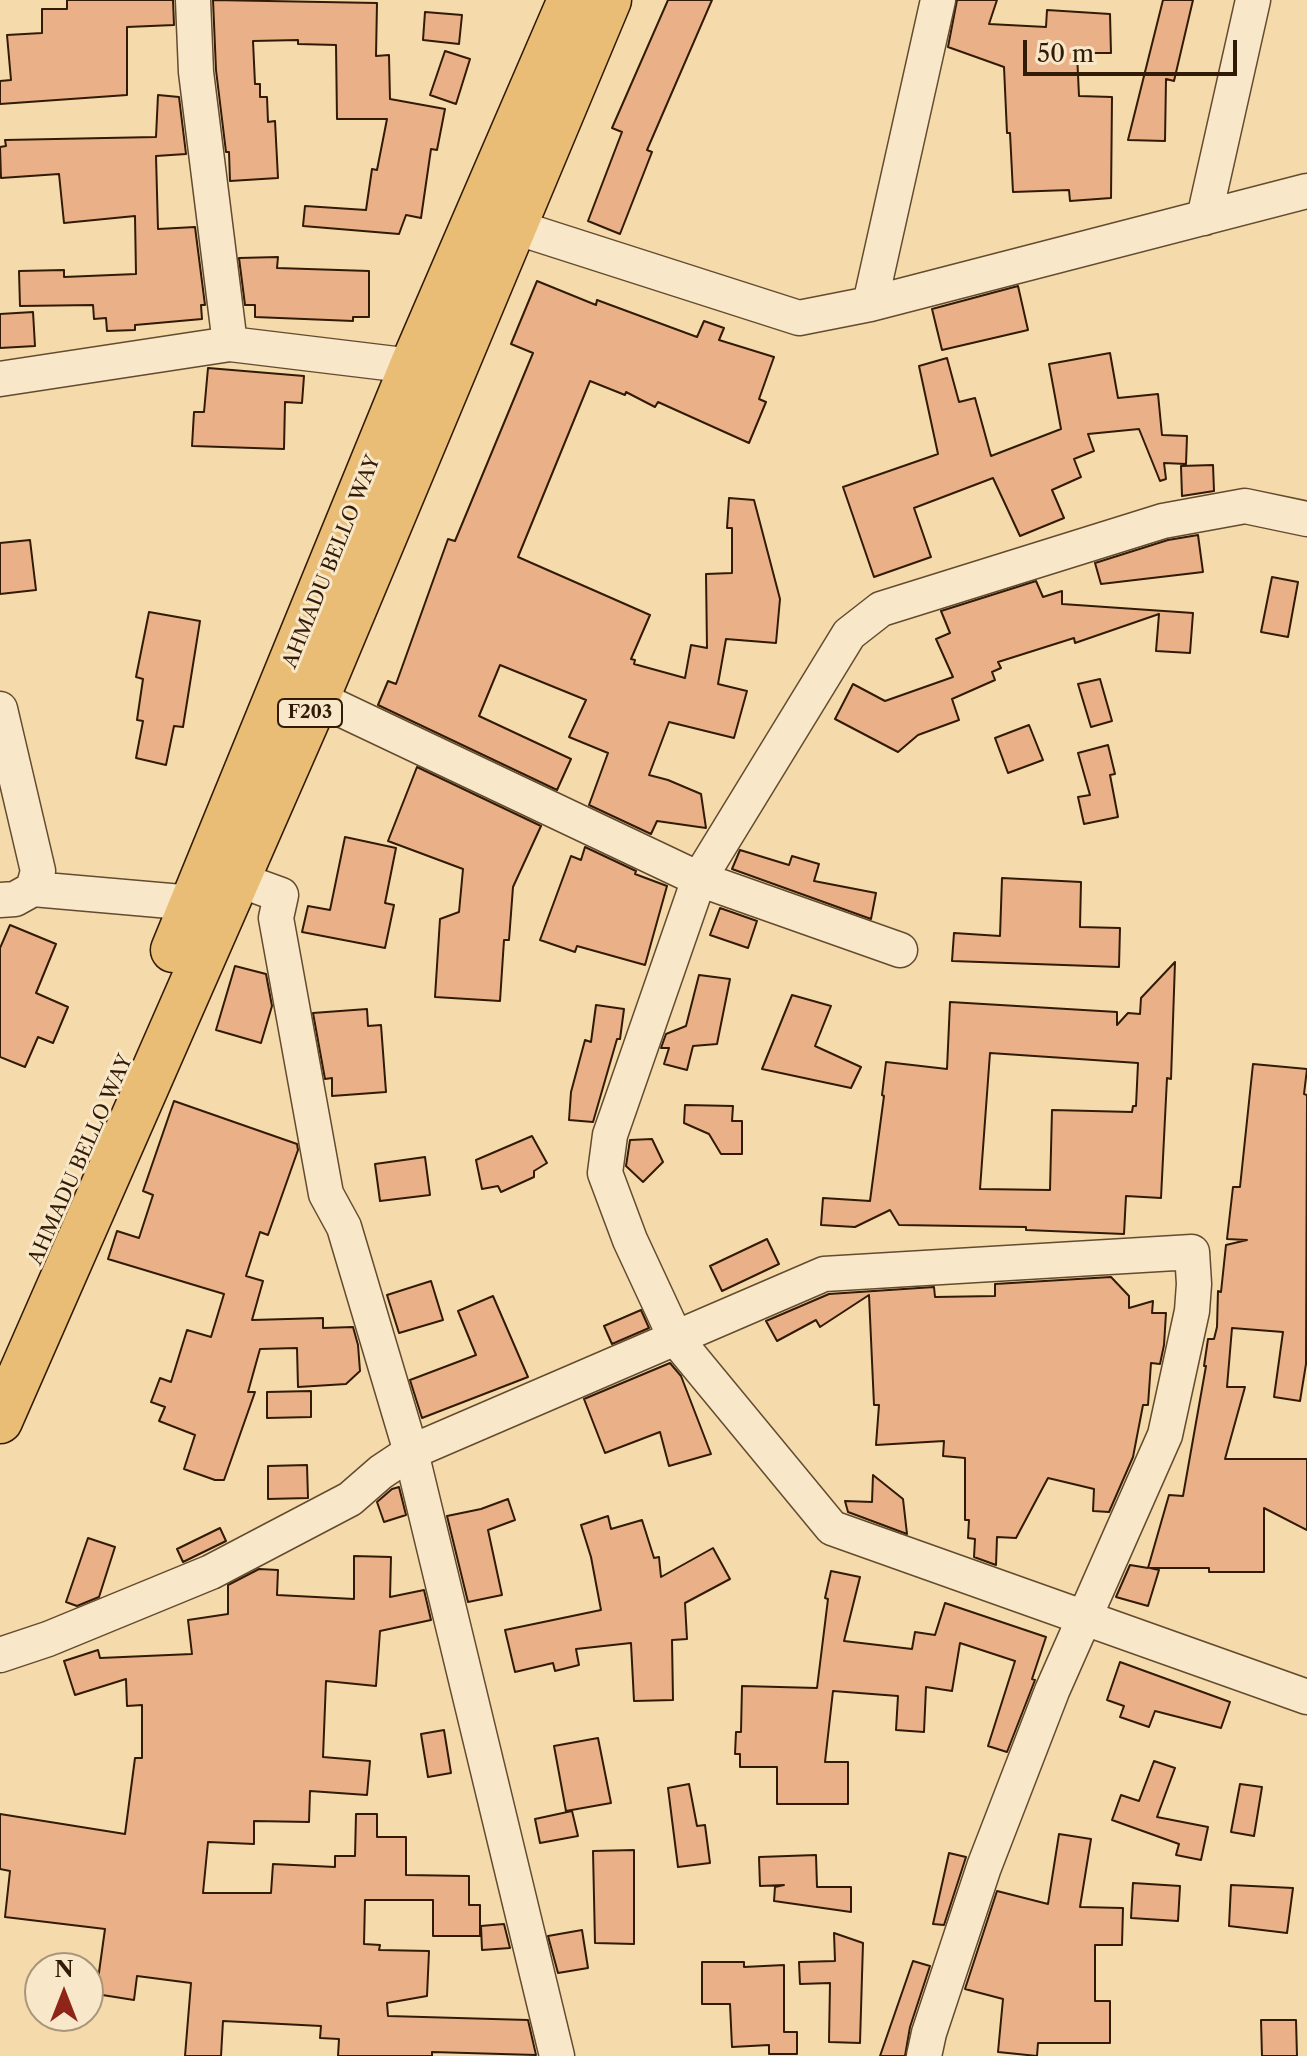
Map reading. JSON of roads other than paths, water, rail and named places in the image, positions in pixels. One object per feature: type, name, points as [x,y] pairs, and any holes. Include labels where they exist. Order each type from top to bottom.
[{"type":"main road","name":"AHMADU BELLO WAY","points":[[0,1346],[193,903],[412,366],[570,0]]},
{"type":"main road","name":"F203","points":[[0,1421],[317,698],[609,0]]},
{"type":"street","points":[[193,0],[196,72],[230,344]]},
{"type":"street","points":[[870,304],[938,0]]},
{"type":"street","points":[[1204,218],[1253,0]]},
{"type":"street","points":[[515,227],[799,318],[870,304],[1307,191]]},
{"type":"street","points":[[0,379],[230,344],[412,366]]},
{"type":"street","points":[[1307,519],[1245,506],[1163,521],[881,609],[849,634],[699,879],[610,1135],[605,1173],[630,1240],[676,1339],[832,1528],[1307,1697]]},
{"type":"street","points":[[317,698],[699,879],[900,950]]},
{"type":"street","points":[[0,709],[38,871],[33,889]]},
{"type":"street","points":[[237,879],[281,895],[276,918],[326,1194],[344,1227],[411,1452],[557,2056]]},
{"type":"street","points":[[0,900],[15,899],[33,889],[193,903]]},
{"type":"street","points":[[0,1655],[48,1639],[211,1572],[350,1499],[381,1472],[411,1452],[824,1274],[1192,1252],[1192,1311],[1165,1435],[1052,1691],[984,1867],[924,2056]]}]
